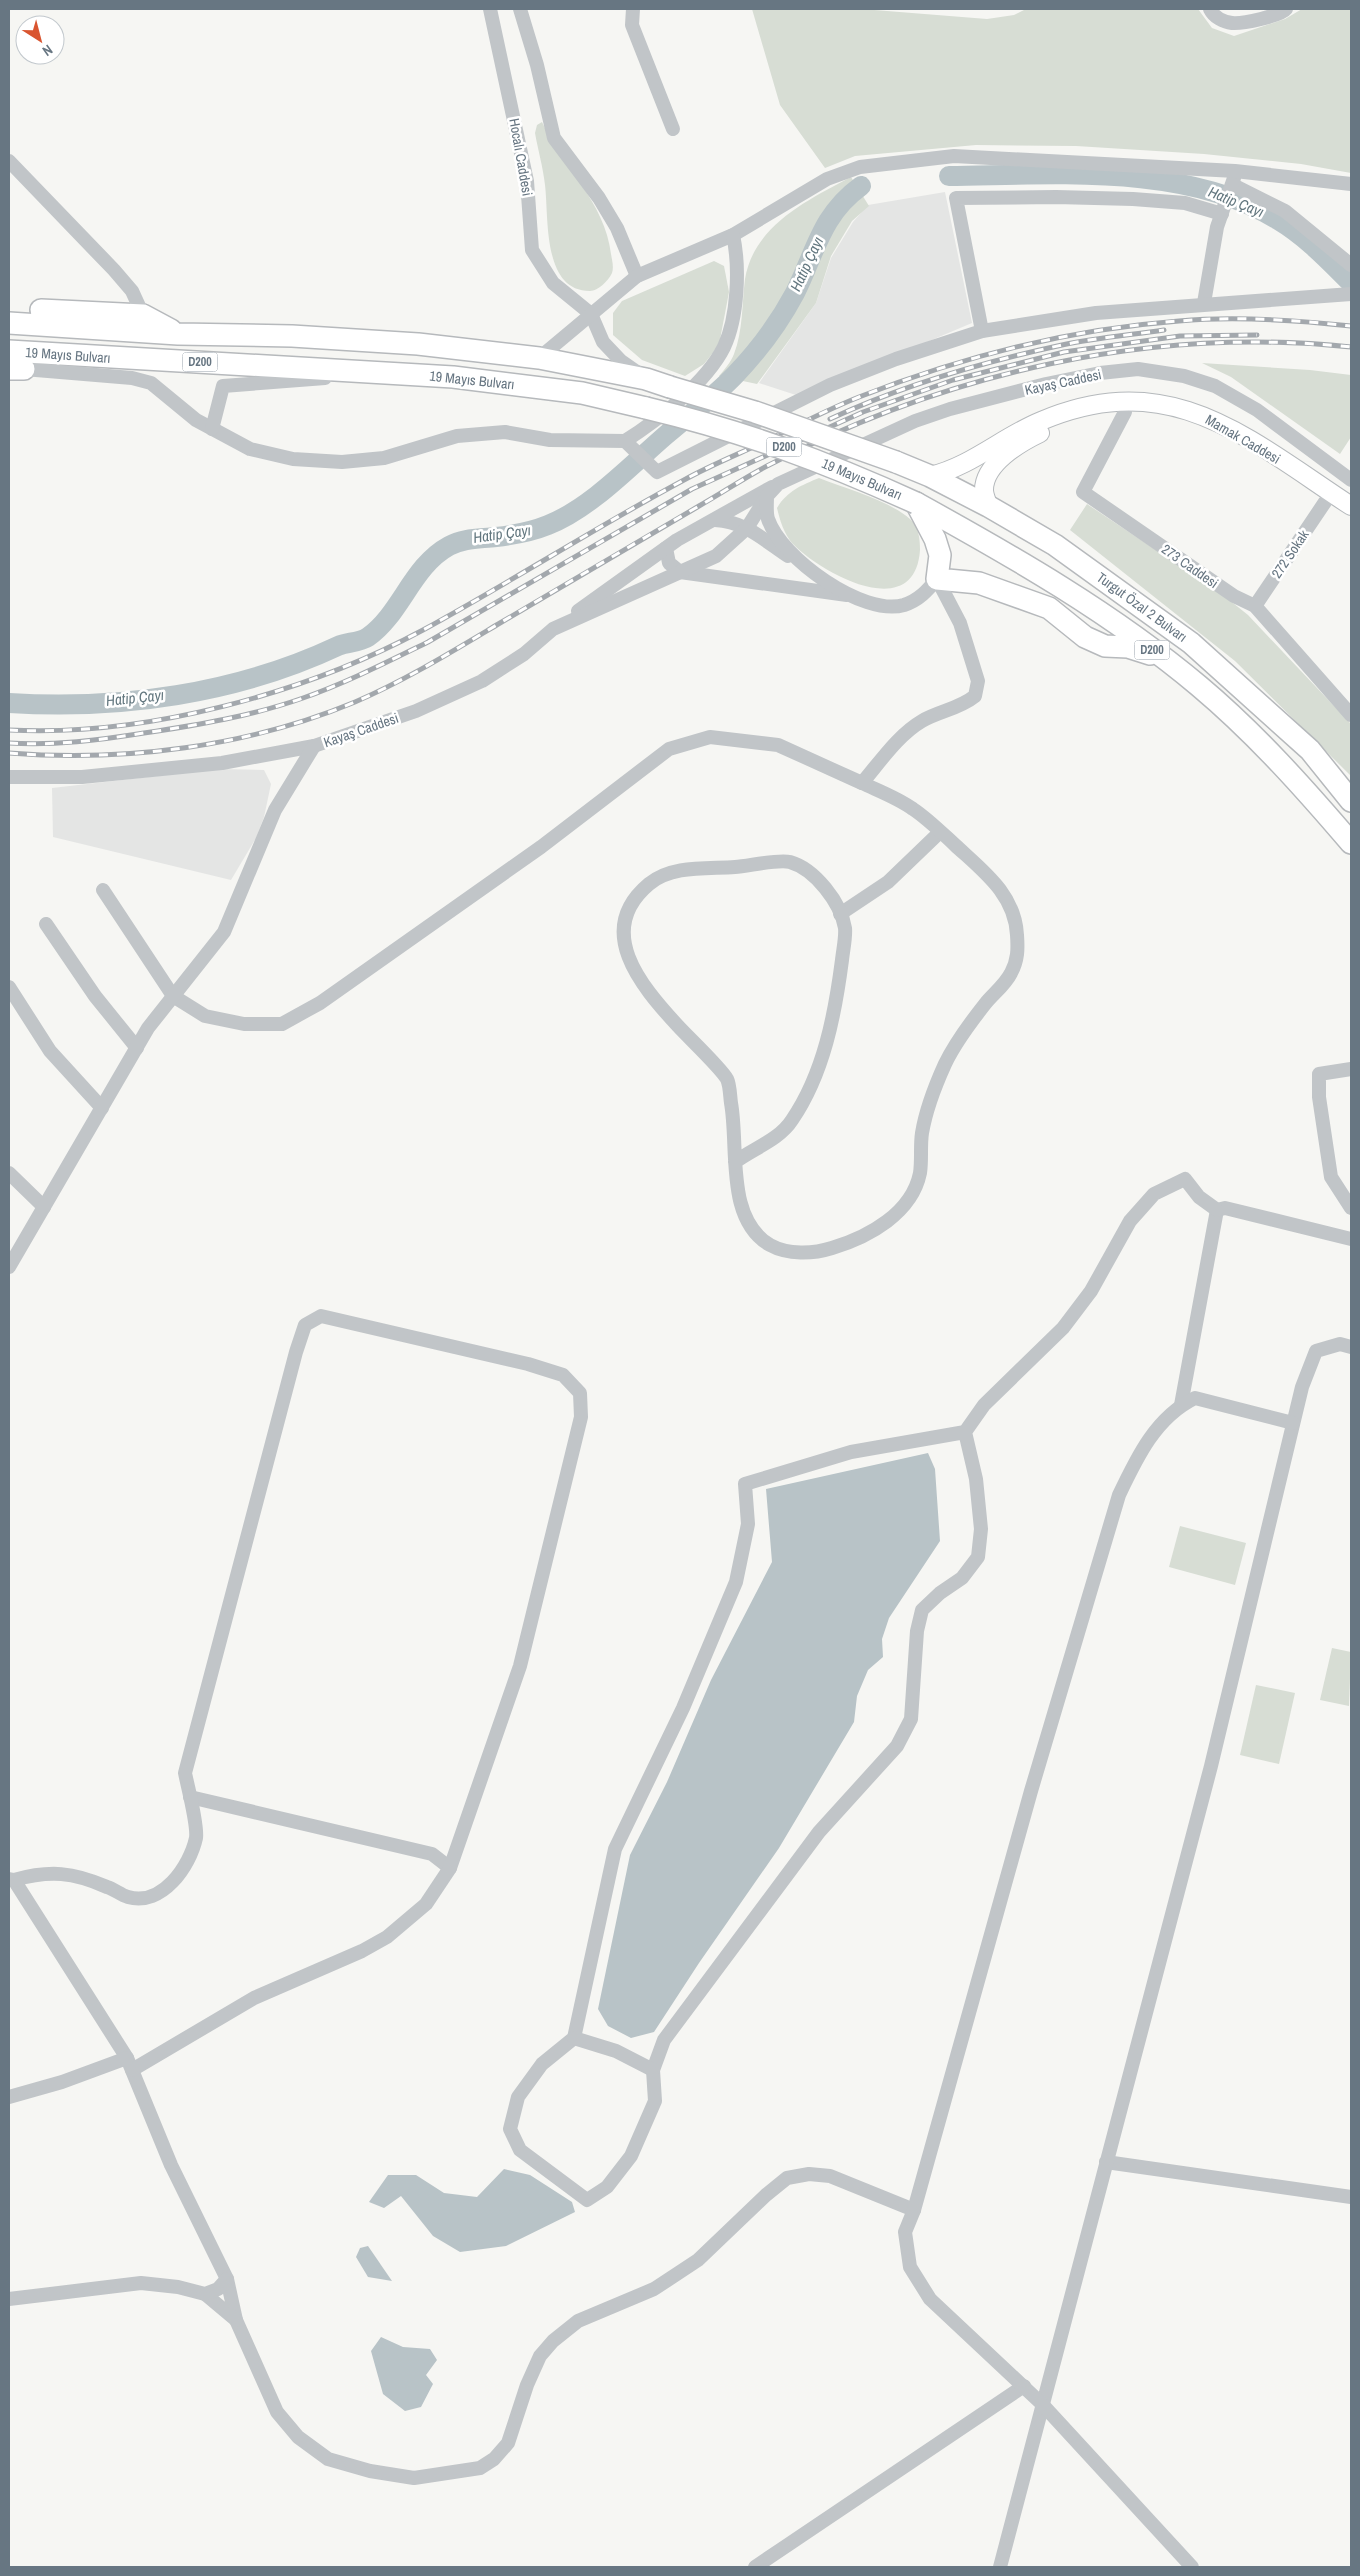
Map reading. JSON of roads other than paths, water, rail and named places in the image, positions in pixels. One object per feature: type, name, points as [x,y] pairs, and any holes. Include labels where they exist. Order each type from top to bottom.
[{"type":"highway","name":"19 Mayıs Bulvarı","points":[[9,308],[143,314],[178,334]]},
{"type":"highway","name":"19 Mayıs Bulvarı","points":[[9,323],[178,334],[292,336],[418,344],[538,358],[646,379],[755,412],[896,462]]},
{"type":"highway","name":"19 Mayıs Bulvarı","points":[[9,351],[390,372],[563,391],[712,423],[787,448],[844,470],[916,503]]},
{"type":"highway","name":"Turgut Özal 2 Bulvarı","points":[[896,462],[930,476],[988,506],[1055,545],[1191,643],[1310,750],[1351,801]]},
{"type":"highway","name":"Turgut Özal 2 Bulvarı","points":[[916,503],[1009,555],[1096,610],[1167,660],[1200,687],[1254,738],[1299,783],[1351,843]]},
{"type":"highway","points":[[916,503],[935,539],[940,555],[937,579],[979,583],[1049,608],[1085,637],[1105,646],[1128,647],[1167,660]]},
{"type":"main road","name":"Mamak Caddesi","points":[[930,476],[962,466],[1022,429],[1060,413],[1106,402],[1143,400],[1190,410],[1226,427],[1351,506]]},
{"type":"main road","name":"Mamak Caddesi","points":[[988,506],[984,491],[987,476],[1015,448],[1027,439],[1062,423],[1085,416],[1125,412],[1155,412],[1185,419],[1203,426],[1255,455],[1351,518]]},
{"type":"street","name":"Hocalı Caddesi","points":[[490,9],[527,181],[532,250],[553,283],[591,314]]},
{"type":"street","points":[[520,9],[537,65],[554,138],[600,198],[617,228],[637,276]]},
{"type":"street","points":[[633,9],[632,25],[673,129]]},
{"type":"street","points":[[1210,9],[1214,16],[1233,23],[1276,16],[1286,9]]},
{"type":"street","points":[[538,358],[637,276],[733,235],[827,179],[860,167],[954,156],[1233,183],[1351,184]]},
{"type":"street","points":[[9,162],[114,270],[132,291],[143,314]]},
{"type":"street","points":[[1204,303],[1217,227],[1233,183]]},
{"type":"street","points":[[1233,183],[1286,211],[1351,265]]},
{"type":"street","points":[[982,330],[956,198],[1133,200],[1184,203],[1224,210]]},
{"type":"street","points":[[630,446],[648,426],[704,376],[724,347],[735,305],[738,259],[733,235]]},
{"type":"street","points":[[16,369],[132,378],[151,383],[196,420],[212,429],[250,449],[293,459],[342,462],[384,458],[457,436],[505,432],[550,440],[630,446],[657,472],[830,385],[896,359],[982,330],[1096,313],[1204,303],[1351,294]]},
{"type":"street","points":[[591,314],[603,342],[620,361],[646,379]]},
{"type":"street","name":"Kayaş Caddesi","points":[[9,777],[92,776],[222,763],[314,746],[416,710],[482,681],[524,654],[552,629],[716,556],[747,528],[767,496],[778,484],[915,421],[950,409],[1046,384],[1100,373],[1138,369],[1184,376],[1214,386],[1257,410],[1351,480]]},
{"type":"street","points":[[212,429],[223,386],[390,372]]},
{"type":"street","name":"273 Caddesi","points":[[1125,412],[1083,492],[1234,596],[1255,606],[1351,715]]},
{"type":"street","points":[[552,629],[666,548],[778,484]]},
{"type":"street","points":[[767,496],[768,519],[780,539],[813,573]]},
{"type":"street","name":"272 Sokak","points":[[1255,606],[1325,502]]},
{"type":"street","points":[[714,520],[731,520],[747,528],[813,573],[855,596],[879,605],[903,605],[922,597],[937,579],[960,624],[976,673],[978,681],[975,696],[952,710],[922,721],[896,743],[862,783]]},
{"type":"street","points":[[666,548],[669,563],[680,572],[855,596]]},
{"type":"street","points":[[103,890],[173,996],[205,1016],[244,1024],[282,1024],[320,1003],[518,864],[669,749],[710,737],[778,745],[912,808],[940,832],[995,882],[1010,902],[1017,922],[1018,955],[1009,977],[986,1003],[951,1052],[930,1100],[921,1135],[920,1173],[910,1198],[902,1209],[864,1235],[819,1252],[792,1252],[770,1244],[748,1225],[740,1201],[735,1162],[734,1119],[727,1079],[670,1017],[646,987],[626,956],[622,925],[629,904],[652,881],[676,871],[790,862],[818,879],[836,902],[845,930],[836,1001],[814,1081],[792,1120],[780,1136],[752,1149],[735,1162]]},
{"type":"street","points":[[9,1267],[148,1028],[224,932],[275,810],[314,746]]},
{"type":"street","points":[[840,914],[888,882],[940,832]]},
{"type":"street","points":[[46,924],[95,996],[137,1048]]},
{"type":"street","points":[[9,987],[50,1052],[102,1108]]},
{"type":"street","points":[[1351,1069],[1319,1074],[1319,1097],[1331,1177],[1351,1208]]},
{"type":"street","points":[[9,1173],[44,1207]]},
{"type":"street","points":[[964,1432],[978,1496],[981,1529],[978,1557],[962,1578],[940,1593],[922,1610],[917,1631],[911,1720],[897,1746],[819,1832],[751,1920],[664,2040],[653,2070],[655,2101],[631,2156],[607,2186],[587,2200],[520,2150],[510,2129],[518,2096],[542,2064],[574,2038],[616,1850],[683,1708],[736,1582],[748,1524],[746,1484],[851,1452],[964,1432],[984,1405],[1063,1328],[1091,1291],[1130,1222],[1154,1194],[1185,1179],[1199,1197],[1217,1210],[1225,1208],[1351,1239]]},
{"type":"street","points":[[1181,1405],[1217,1210]]},
{"type":"street","points":[[9,2097],[129,2064],[254,1998],[362,1951],[387,1937],[426,1904],[450,1868],[520,1666],[581,1417],[580,1393],[563,1375],[528,1364],[321,1316],[305,1325],[296,1352],[185,1773],[196,1836],[184,1870],[168,1885],[147,1898],[128,1897],[85,1878],[59,1872],[36,1874],[11,1880],[129,2064],[171,2165],[227,2279],[236,2320],[276,2412],[298,2437],[328,2459],[370,2471],[414,2478],[480,2468],[494,2459],[508,2443],[527,2386],[540,2356],[553,2341],[578,2321],[654,2289],[698,2260],[766,2195],[787,2178],[809,2174],[830,2176],[914,2210]]},
{"type":"street","points":[[1000,2567],[1211,1766],[1302,1387],[1316,1351],[1340,1344],[1351,1347]]},
{"type":"street","points":[[1192,2567],[1042,2404],[930,2299],[910,2267],[906,2232],[914,2210],[1031,1791],[1119,1495],[1141,1450],[1166,1419],[1181,1405],[1195,1398],[1293,1424]]},
{"type":"street","points":[[190,1797],[432,1854],[450,1868]]},
{"type":"street","points":[[574,2038],[616,2051],[653,2070]]},
{"type":"street","points":[[1106,2162],[1351,2197]]},
{"type":"street","points":[[205,2294],[218,2289],[227,2279]]},
{"type":"street","points":[[9,2299],[141,2283],[178,2287],[205,2294],[236,2320]]},
{"type":"street","points":[[754,2567],[1024,2386]]},
{"type":"waterway","name":"Hatip Çayı","points":[[949,176],[1031,174],[1118,176],[1161,181],[1203,189],[1242,202],[1288,226],[1324,256],[1349,281]]},
{"type":"waterway","name":"Hatip Çayı","points":[[9,703],[93,704],[177,695],[259,676],[368,637],[389,616],[425,565],[436,555],[449,546],[460,542],[522,533],[542,527],[580,508],[610,485],[719,391],[752,356],[775,326],[795,293],[828,222],[837,209],[861,186]]},
{"type":"railway","points":[[9,730],[61,730],[114,726],[168,718],[222,707],[275,692],[327,674],[377,653],[423,630],[703,470],[847,402],[937,369],[977,357],[1057,338],[1138,325],[1179,321],[1244,319],[1287,320],[1351,326]]},
{"type":"railway","points":[[830,419],[886,395],[1003,359],[1100,338],[1164,330]]},
{"type":"railway","points":[[9,743],[77,742],[184,727],[264,710],[335,686],[428,642],[692,489],[863,412],[953,380],[1064,352],[1180,336],[1257,335]]},
{"type":"railway","points":[[9,753],[97,755],[185,748],[272,730],[355,702],[411,675],[767,466],[835,433],[905,405],[977,382],[1050,364],[1125,351],[1200,344],[1275,342],[1351,347]]}]
